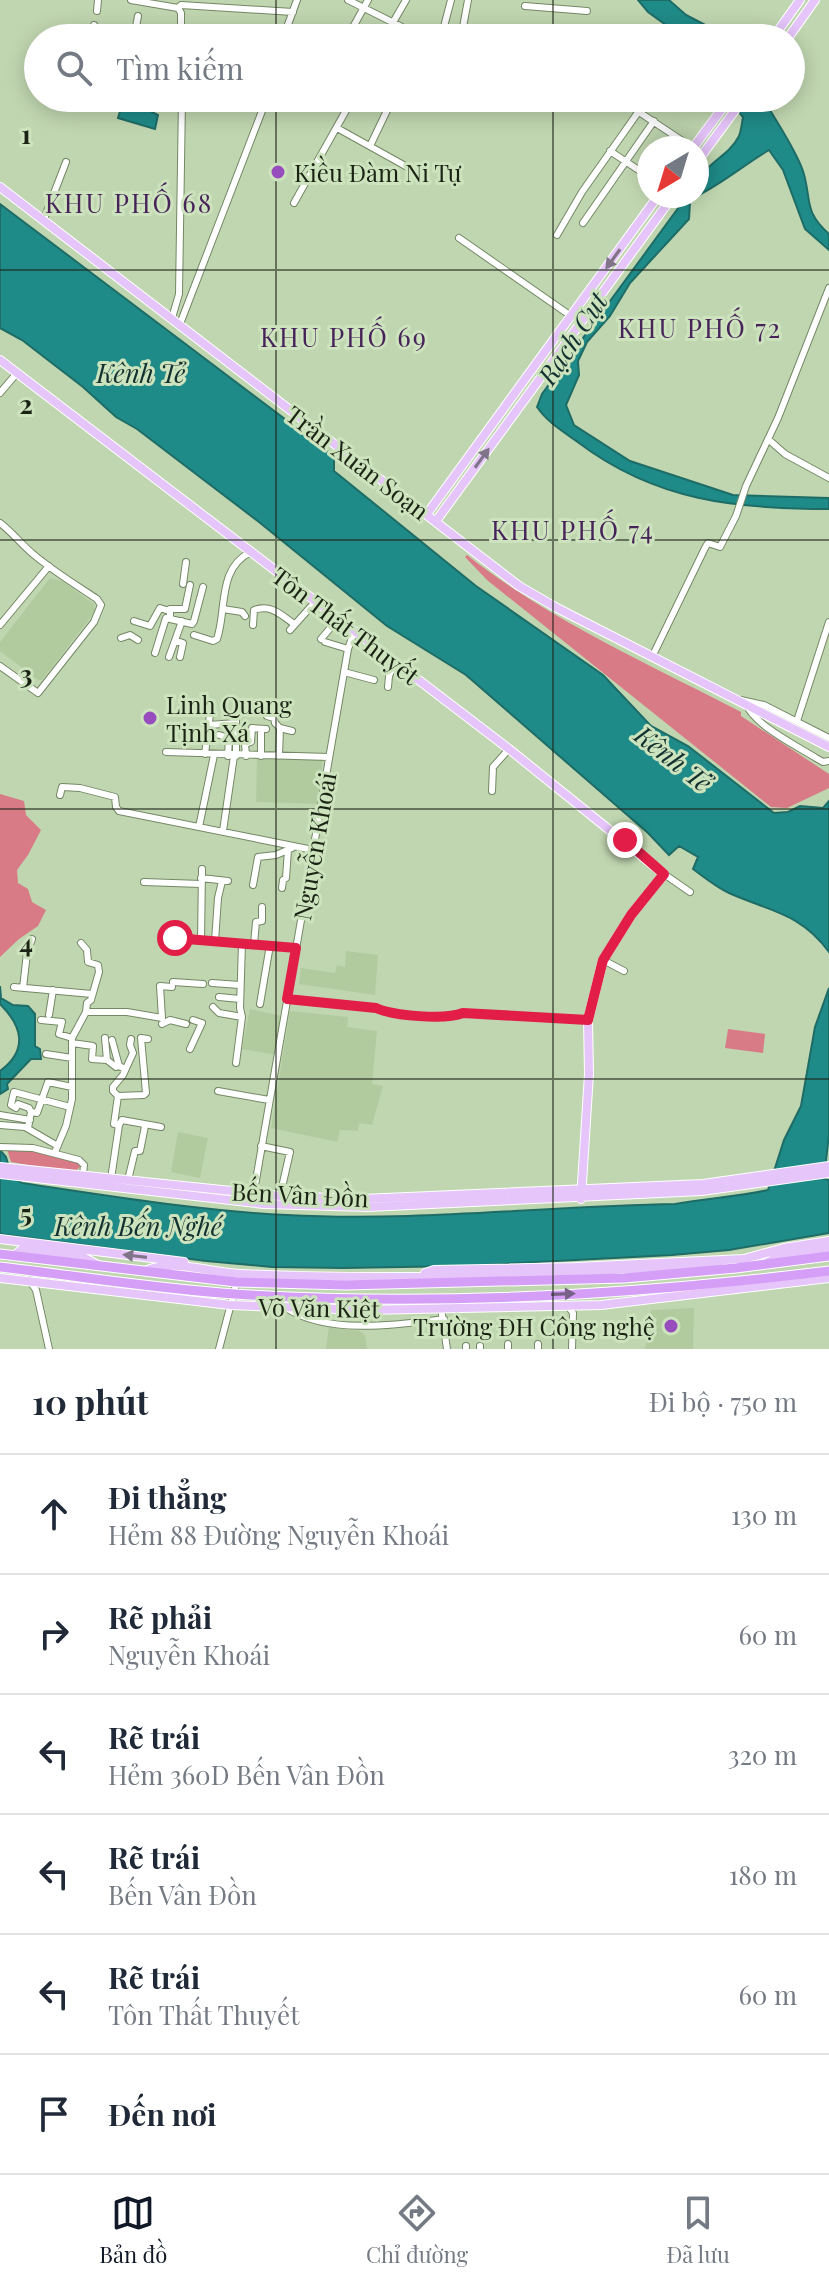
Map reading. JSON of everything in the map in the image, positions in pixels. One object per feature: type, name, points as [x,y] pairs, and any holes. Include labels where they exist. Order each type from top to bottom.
[{"type":"highway","name":"Võ Văn Kiệt","points":[[0,1254],[145,1271],[346,1285],[544,1282],[736,1268],[762,1260],[829,1256]]},
{"type":"highway","name":"Võ Văn Kiệt","points":[[0,1267],[232,1299],[595,1294],[829,1271]]},
{"type":"main road","points":[[783,24],[800,0]]},
{"type":"main road","points":[[798,24],[815,0]]},
{"type":"main road","points":[[706,136],[721,112]]},
{"type":"main road","points":[[709,139],[733,112]]},
{"type":"main road","name":"Trần Xuân Soạn","points":[[0,187],[519,586],[746,703]]},
{"type":"main road","points":[[427,514],[649,208]]},
{"type":"main road","points":[[436,521],[664,208]]},
{"type":"main road","points":[[634,229],[643,236]]},
{"type":"main road","points":[[571,316],[581,323]]},
{"type":"main road","name":"Tôn Thất Thuyết","points":[[0,360],[509,749],[664,874]]},
{"type":"main road","points":[[503,410],[513,416]]},
{"type":"main road","points":[[746,703],[829,747]]},
{"type":"main road","points":[[582,1195],[589,1074],[588,1020],[603,960],[631,915],[664,874]]},
{"type":"main road","points":[[752,1180],[829,1166]]},
{"type":"main road","points":[[0,1167],[18,1173]]},
{"type":"main road","points":[[0,1174],[18,1173]]},
{"type":"main road","name":"Bến Vân Đồn","points":[[18,1173],[368,1207],[703,1187],[752,1180]]},
{"type":"main road","name":"Bến Vân Đồn","points":[[18,1173],[83,1175],[252,1198],[582,1195]]},
{"type":"main road","points":[[752,1180],[829,1173]]},
{"type":"main road","name":"Võ Văn Kiệt","points":[[0,1239],[200,1264],[211,1271]]},
{"type":"main road","name":"Võ Văn Kiệt","points":[[416,1276],[434,1270],[762,1260],[784,1248],[829,1241]]},
{"type":"main road","points":[[762,1260],[829,1249]]},
{"type":"main road","name":"Võ Văn Kiệt","points":[[145,1271],[158,1265],[211,1271],[238,1278],[540,1274],[697,1265],[736,1268]]},
{"type":"main road","name":"Võ Văn Kiệt","points":[[0,1278],[232,1299],[285,1307],[366,1310],[570,1309],[580,1305],[626,1303],[829,1278]]},
{"type":"street","points":[[97,11],[98,0]]},
{"type":"street","points":[[131,0],[178,8],[181,5],[293,12]]},
{"type":"street","points":[[288,24],[297,0]]},
{"type":"street","points":[[348,0],[396,24]]},
{"type":"street","points":[[354,24],[368,0]]},
{"type":"street","points":[[392,22],[406,0]]},
{"type":"street","points":[[445,24],[451,0]]},
{"type":"street","points":[[464,24],[468,0]]},
{"type":"street","points":[[525,6],[587,11]]},
{"type":"street","points":[[178,8],[181,24]]},
{"type":"street","points":[[137,24],[138,16]]},
{"type":"street","points":[[172,318],[179,294],[182,112]]},
{"type":"street","points":[[180,324],[262,112]]},
{"type":"street","points":[[294,203],[346,112]]},
{"type":"street","points":[[370,146],[386,112]]},
{"type":"street","points":[[557,235],[582,192],[638,112]]},
{"type":"street","points":[[640,112],[674,136]]},
{"type":"street","points":[[583,223],[654,121]]},
{"type":"street","points":[[337,128],[409,168]]},
{"type":"street","points":[[610,151],[637,169]]},
{"type":"street","points":[[44,219],[66,162]]},
{"type":"street","points":[[582,192],[597,203]]},
{"type":"street","points":[[459,238],[571,316]]},
{"type":"street","points":[[652,657],[705,548],[708,543],[720,547],[736,516],[746,486],[822,312],[829,288]]},
{"type":"street","points":[[0,393],[17,373]]},
{"type":"street","points":[[768,439],[785,454],[829,478]]},
{"type":"street","points":[[0,523],[49,566],[97,599],[101,605],[94,622],[38,693],[0,666]]},
{"type":"street","points":[[194,635],[213,641],[217,639],[231,567],[251,552]]},
{"type":"street","points":[[155,653],[170,609],[185,609],[186,562]]},
{"type":"street","points":[[0,625],[49,566]]},
{"type":"street","points":[[134,621],[150,626],[160,608],[192,624],[203,587]]},
{"type":"street","points":[[253,625],[254,610],[265,608],[280,612],[292,627],[315,602]]},
{"type":"street","points":[[223,609],[242,612],[245,616]]},
{"type":"street","points":[[338,619],[323,640],[348,649]]},
{"type":"street","points":[[177,641],[182,621]]},
{"type":"street","points":[[797,721],[829,622]]},
{"type":"street","name":"Nguyễn Khoái","points":[[252,1198],[348,649],[354,632]]},
{"type":"street","points":[[121,638],[130,635],[138,640]]},
{"type":"street","points":[[169,657],[174,639],[183,643],[180,657]]},
{"type":"street","points":[[388,687],[395,663]]},
{"type":"street","points":[[344,672],[374,680]]},
{"type":"street","name":"Trần Xuân Soạn","points":[[826,762],[753,716],[746,703],[757,702],[829,738]]},
{"type":"street","points":[[205,754],[210,714]]},
{"type":"street","points":[[267,716],[274,718],[280,728],[292,731]]},
{"type":"street","points":[[209,725],[236,720],[223,831]]},
{"type":"street","points":[[245,744],[251,742],[252,728],[264,729],[261,756]]},
{"type":"street","points":[[279,756],[280,728]]},
{"type":"street","points":[[244,731],[246,756]]},
{"type":"street","points":[[219,735],[229,738],[233,756]]},
{"type":"street","points":[[492,791],[493,767],[509,749]]},
{"type":"street","points":[[166,752],[329,757]]},
{"type":"street","points":[[199,827],[214,755]]},
{"type":"street","points":[[60,795],[62,787],[80,788],[115,797],[119,811],[223,831],[290,848],[313,850]]},
{"type":"street","points":[[253,885],[258,857],[276,855],[290,848]]},
{"type":"street","points":[[282,888],[290,848]]},
{"type":"street","points":[[201,941],[202,869]]},
{"type":"street","name":"Tôn Thất Thuyết","points":[[664,874],[690,892]]},
{"type":"street","points":[[144,882],[225,881],[218,898],[215,941]]},
{"type":"street","points":[[254,944],[256,922],[262,921],[262,907]]},
{"type":"street","points":[[175,938],[296,948]]},
{"type":"street","points":[[23,988],[32,939]]},
{"type":"street","points":[[56,1149],[70,1107],[72,1041],[91,1000],[99,968],[88,962],[87,950],[81,943]]},
{"type":"street","points":[[236,1063],[242,1017],[242,943]]},
{"type":"street","points":[[260,1004],[270,945]]},
{"type":"street","points":[[603,960],[624,971]]},
{"type":"street","points":[[212,983],[240,985]]},
{"type":"street","points":[[162,1021],[160,986],[203,984]]},
{"type":"street","points":[[14,987],[92,994]]},
{"type":"street","points":[[49,1015],[53,990]]},
{"type":"street","points":[[219,997],[240,999]]},
{"type":"street","points":[[287,999],[414,1015],[456,1016],[463,1013],[588,1020]]},
{"type":"street","points":[[213,1007],[219,1013],[242,1017]]},
{"type":"street","points":[[86,1012],[127,1012],[186,1024]]},
{"type":"street","points":[[41,1020],[62,1022],[59,1034],[93,1046],[92,1059],[107,1060],[122,1068]]},
{"type":"street","points":[[190,1049],[202,1023],[193,1020]]},
{"type":"street","points":[[131,1039],[133,1053],[113,1087],[118,1096],[141,1096],[146,1093],[141,1038],[148,1039]]},
{"type":"street","points":[[107,1060],[109,1039],[122,1068]]},
{"type":"street","points":[[46,1054],[72,1058]]},
{"type":"street","points":[[70,1107],[43,1099],[14,1092],[11,1105],[16,1108],[18,1104],[37,1113],[43,1099],[48,1082],[72,1087]]},
{"type":"street","points":[[218,1091],[269,1100]]},
{"type":"street","points":[[118,1096],[114,1124],[119,1126]]},
{"type":"street","points":[[29,1124],[31,1112]]},
{"type":"street","points":[[0,1115],[29,1124],[56,1149],[81,1161],[83,1175]]},
{"type":"street","points":[[111,1179],[122,1120],[161,1127]]},
{"type":"street","points":[[0,1125],[29,1124]]},
{"type":"street","points":[[128,1180],[135,1151],[140,1151],[145,1126]]},
{"type":"street","points":[[261,1146],[290,1152],[280,1196]]},
{"type":"street","points":[[0,1147],[56,1149]]},
{"type":"street","points":[[219,1349],[238,1278]]},
{"type":"street","points":[[29,1280],[36,1290],[49,1349]]},
{"type":"street","points":[[36,1290],[44,1282]]},
{"type":"street","points":[[285,1307],[289,1311],[340,1324],[372,1326],[444,1319]]},
{"type":"street","points":[[441,1308],[447,1349]]},
{"type":"street","points":[[570,1309],[572,1349]]},
{"type":"shaded area","points":[[467,555],[565,621],[741,712],[741,716],[829,774],[829,788],[787,808],[771,807],[487,580],[465,557]]},
{"type":"shaded area","points":[[50,578],[62,581],[94,604],[95,612],[42,680],[38,680],[0,651],[0,642]]},
{"type":"shaded area","points":[[257,757],[323,758],[317,804],[256,802]]},
{"type":"shaded area","points":[[0,794],[24,801],[26,815],[41,830],[17,870],[18,883],[28,889],[32,902],[46,910],[38,926],[0,957]]},
{"type":"shaded area","points":[[346,951],[378,955],[375,995],[299,984],[301,968],[335,973],[337,965],[345,967]]},
{"type":"shaded area","points":[[250,1009],[282,1016],[276,1055],[242,1049]]},
{"type":"shaded area","points":[[290,1011],[348,1017],[347,1027],[377,1031],[372,1084],[383,1086],[372,1125],[359,1123],[358,1131],[340,1130],[337,1142],[271,1128]]},
{"type":"shaded area","points":[[728,1029],[765,1034],[763,1053],[725,1048]]},
{"type":"shaded area","points":[[178,1132],[208,1138],[200,1178],[171,1172]]},
{"type":"shaded area","points":[[7,1149],[32,1149],[78,1161],[80,1167],[73,1173],[11,1162]]},
{"type":"shaded area","name":"Trường ĐH Công nghệ","points":[[694,1308],[693,1349],[645,1349],[651,1310]]},
{"type":"shaded area","points":[[329,1327],[360,1331],[365,1335],[367,1349],[326,1349]]},
{"type":"water","points":[[638,0],[669,0],[686,15],[703,24],[665,24]]},
{"type":"water","points":[[120,112],[152,112],[158,115],[155,129],[118,118]]},
{"type":"water","points":[[739,112],[771,112],[803,171],[812,212],[829,234],[829,250],[805,229],[783,170],[769,150],[709,189],[709,167],[727,152],[739,136],[743,117]]},
{"type":"water","name":"Kênh Tẻ","points":[[0,204],[334,456],[334,471],[476,586],[603,675],[651,726],[688,746],[774,813],[788,812],[800,806],[823,808],[829,801],[829,952],[796,921],[729,893],[706,879],[693,869],[698,857],[679,846],[669,855],[648,833],[466,675],[387,626],[259,522],[137,429],[116,417],[22,340],[0,328]]},
{"type":"water","points":[[678,208],[690,208],[689,219],[630,283],[610,316],[587,342],[578,361],[579,375],[566,405],[574,425],[630,461],[733,495],[829,498],[829,509],[762,507],[698,498],[637,478],[556,427],[537,407],[542,394]]},
{"type":"water","points":[[0,986],[1,998],[13,1005],[28,1006],[35,1014],[35,1046],[40,1049],[41,1059],[31,1059],[7,1084],[8,1089],[0,1094],[0,1071],[15,1055],[19,1038],[14,1021],[0,1004]]},
{"type":"water","name":"Kênh Bến Nghé","points":[[829,988],[829,1134],[824,1179],[829,1180],[829,1233],[729,1250],[672,1255],[462,1266],[343,1268],[272,1267],[206,1261],[0,1234],[0,1150],[6,1157],[11,1175],[22,1183],[188,1207],[287,1215],[384,1217],[675,1204],[768,1190],[784,1140],[801,1106],[815,1027]]},
{"type":"place","name":"Kiều Đàm Ni Tự","points":[[278,172]]},
{"type":"place","name":"Linh Quang Tịnh Xá","points":[[150,718]]},
{"type":"place","name":"Trường ĐH Công nghệ","points":[[671,1326]]},
{"type":"district","name":"KHU PHỐ 68","points":[[129,202]]},
{"type":"district","name":"KHU PHỐ 72","points":[[700,327]]},
{"type":"district","name":"KHU PHỐ 69","points":[[344,336]]},
{"type":"district","name":"KHU PHỐ 74","points":[[573,529]]},
{"type":"route","points":[[175,938],[296,948],[287,999],[414,1015],[456,1016],[463,1013],[588,1020],[603,960],[631,915],[664,874],[625,840]]},
{"type":"water label","name":"Rạch Cụt","points":[[572,338]]}]
